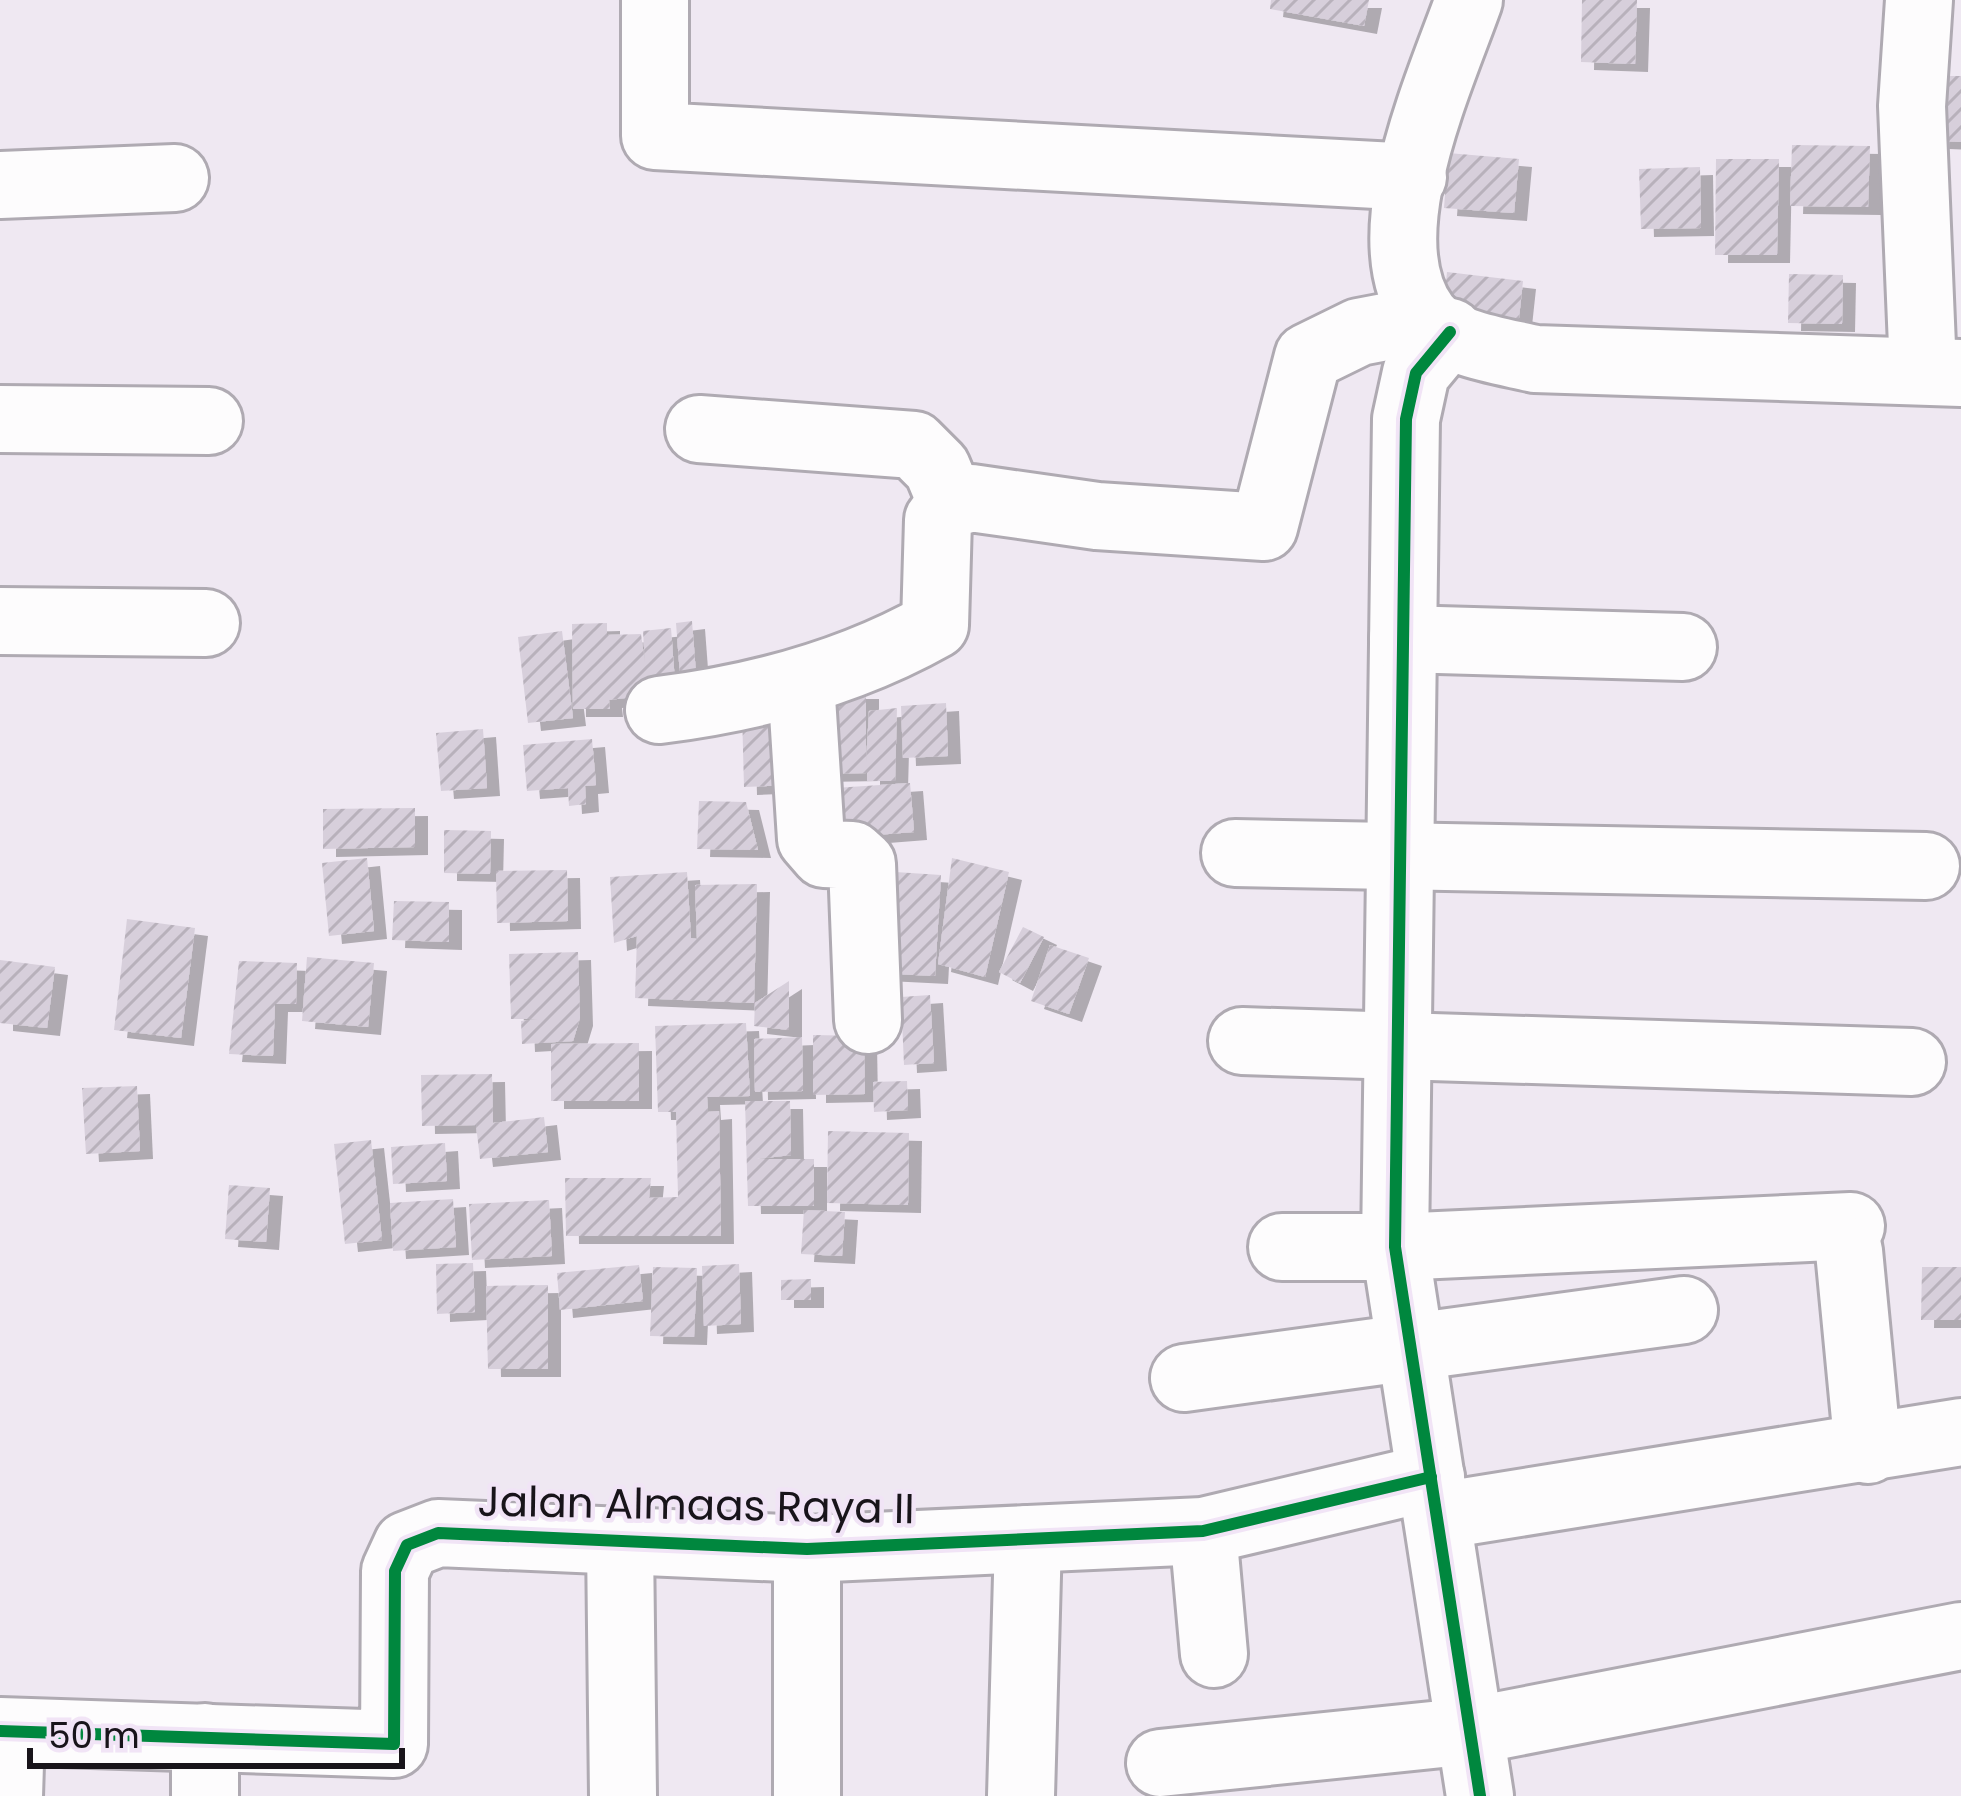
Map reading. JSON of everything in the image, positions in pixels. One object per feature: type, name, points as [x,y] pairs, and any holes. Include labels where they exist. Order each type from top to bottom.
[{"type":"street","points":[[655,0],[655,136],[1413,177]]},
{"type":"street","points":[[1438,326],[1404,272],[1402,230],[1413,177],[1469,0]]},
{"type":"street","points":[[659,710],[740,700],[801,682],[935,625],[938,520],[952,504],[971,498],[1097,516],[1253,530],[1264,526],[1308,357],[1359,332],[1438,326],[1534,359],[1942,372],[1912,106],[1919,0]]},
{"type":"street","points":[[0,184],[175,178]]},
{"type":"street","points":[[1438,326],[1416,373],[1406,419],[1394,1247],[1480,1796]]},
{"type":"street","points":[[0,419],[209,421]]},
{"type":"street","points":[[700,429],[914,445],[937,468],[952,504]]},
{"type":"street","points":[[0,621],[206,623]]},
{"type":"street","points":[[1402,639],[1683,647]]},
{"type":"street","points":[[801,682],[811,839],[824,854],[852,855],[862,864],[868,1020]]},
{"type":"street","points":[[1235,854],[1926,866]]},
{"type":"street","points":[[1242,1041],[1912,1062]]},
{"type":"street","points":[[1282,1247],[1850,1238],[1868,1450]]},
{"type":"street","points":[[1184,1378],[1684,1310]]},
{"type":"street","name":"Jalan Almaas Raya II","points":[[6,1731],[205,1766],[397,1770],[394,1571],[407,1546],[438,1533],[806,1549],[1203,1531],[1435,1497],[1868,1450],[1961,1432]]},
{"type":"street","points":[[1203,1531],[1214,1654]]},
{"type":"street","points":[[1022,1796],[1028,1539]]},
{"type":"street","points":[[620,1542],[623,1796]]},
{"type":"street","points":[[806,1549],[807,1796]]},
{"type":"street","points":[[1160,1763],[1471,1731],[1961,1636]]},
{"type":"street","points":[[6,1731],[9,1796]]},
{"type":"building","points":[[1271,0],[1369,0],[1364,26],[1270,9]]},
{"type":"building","points":[[1582,0],[1637,0],[1635,64],[1581,62]]},
{"type":"building","points":[[1938,76],[1961,76],[1961,142],[1936,141]]},
{"type":"building","points":[[1792,145],[1870,146],[1868,207],[1790,206]]},
{"type":"building","points":[[1448,153],[1519,159],[1514,213],[1444,208]]},
{"type":"building","points":[[1716,159],[1779,159],[1777,255],[1715,255]]},
{"type":"building","points":[[1700,167],[1701,228],[1641,229],[1639,169]]},
{"type":"building","points":[[1447,272],[1523,281],[1518,327],[1442,318]]},
{"type":"building","points":[[1789,274],[1843,275],[1842,324],[1788,323]]},
{"type":"building","points":[[692,621],[696,674],[680,675],[676,623]]},
{"type":"building","points":[[607,623],[607,635],[641,634],[645,663],[643,631],[671,628],[675,682],[649,695],[609,700],[610,709],[573,709],[572,624]]},
{"type":"building","points":[[562,631],[573,718],[528,723],[518,637]]},
{"type":"building","points":[[836,691],[866,691],[866,762],[869,711],[897,708],[895,781],[867,781],[867,773],[813,774],[813,708],[836,708]]},
{"type":"building","points":[[946,703],[948,756],[903,758],[901,706]]},
{"type":"building","points":[[791,710],[794,785],[744,787],[742,711]]},
{"type":"building","points":[[483,729],[487,788],[441,791],[436,733]]},
{"type":"building","points":[[592,739],[596,785],[585,786],[586,804],[569,806],[568,788],[527,791],[523,745]]},
{"type":"building","points":[[910,783],[914,832],[825,839],[820,789]]},
{"type":"building","points":[[699,801],[746,802],[758,850],[697,849]]},
{"type":"building","points":[[415,808],[415,847],[323,849],[323,809]]},
{"type":"building","points":[[444,830],[491,831],[490,874],[444,873]]},
{"type":"building","points":[[367,858],[374,931],[329,936],[322,863]]},
{"type":"building","points":[[952,858],[1009,872],[985,977],[938,964]]},
{"type":"building","points":[[567,870],[568,921],[497,923],[496,871]]},
{"type":"building","points":[[880,871],[941,875],[935,976],[875,973]]},
{"type":"building","points":[[687,872],[691,938],[697,939],[695,885],[757,884],[754,1003],[635,998],[637,936],[614,943],[610,877]]},
{"type":"building","points":[[394,901],[449,902],[449,942],[392,940]]},
{"type":"building","points":[[127,919],[195,928],[181,1038],[114,1030]]},
{"type":"building","points":[[1023,927],[1044,937],[1020,983],[999,972]]},
{"type":"building","points":[[1050,945],[1089,958],[1069,1014],[1031,1001]]},
{"type":"building","points":[[578,952],[580,1018],[573,1041],[522,1044],[521,1021],[538,1019],[511,1019],[509,954]]},
{"type":"building","points":[[307,957],[374,963],[368,1027],[302,1021]]},
{"type":"building","points":[[0,960],[55,967],[47,1028],[0,1023]]},
{"type":"building","points":[[239,961],[297,963],[296,1004],[275,1004],[273,1056],[229,1054]]},
{"type":"building","points":[[789,981],[789,1030],[754,1026],[755,1003]]},
{"type":"building","points":[[930,995],[934,1063],[904,1065],[901,997]]},
{"type":"building","points":[[746,1023],[750,1096],[707,1097],[708,1112],[719,1111],[721,1236],[566,1236],[565,1178],[651,1178],[649,1198],[678,1197],[676,1112],[658,1112],[655,1026]]},
{"type":"building","points":[[813,1035],[864,1036],[865,1094],[813,1095]]},
{"type":"building","points":[[802,1037],[803,1091],[755,1092],[754,1039]]},
{"type":"building","points":[[639,1043],[639,1101],[551,1101],[551,1044]]},
{"type":"building","points":[[492,1074],[493,1123],[544,1117],[548,1152],[480,1159],[476,1125],[422,1126],[421,1075]]},
{"type":"building","points":[[907,1081],[908,1110],[874,1112],[873,1082]]},
{"type":"building","points":[[137,1086],[140,1151],[86,1154],[82,1088]]},
{"type":"building","points":[[745,1101],[790,1101],[791,1155],[757,1159],[814,1159],[814,1206],[748,1206]]},
{"type":"building","points":[[828,1131],[909,1133],[908,1205],[827,1203]]},
{"type":"building","points":[[371,1140],[382,1240],[345,1244],[334,1144]]},
{"type":"building","points":[[445,1143],[447,1181],[393,1184],[391,1147]]},
{"type":"building","points":[[229,1185],[270,1188],[266,1242],[225,1239]]},
{"type":"building","points":[[453,1199],[456,1247],[393,1251],[390,1203]]},
{"type":"building","points":[[549,1200],[552,1256],[472,1260],[469,1204]]},
{"type":"building","points":[[804,1210],[845,1212],[842,1256],[801,1254]]},
{"type":"building","points":[[473,1263],[475,1312],[437,1314],[436,1264]]},
{"type":"building","points":[[739,1264],[741,1324],[704,1326],[702,1266]]},
{"type":"building","points":[[639,1265],[643,1301],[560,1310],[557,1273]]},
{"type":"building","points":[[653,1267],[697,1268],[694,1337],[650,1336]]},
{"type":"building","points":[[1922,1267],[1961,1267],[1961,1320],[1921,1320]]},
{"type":"building","points":[[811,1279],[811,1300],[781,1300],[781,1280]]},
{"type":"building","points":[[548,1285],[548,1369],[488,1369],[486,1286]]},
{"type":"cycle path","points":[[1450,332],[1416,373],[1406,419],[1395,1247],[1480,1796]]},
{"type":"cycle path","points":[[0,1731],[394,1744],[395,1571],[407,1545],[438,1533],[807,1549],[1203,1531],[1431,1477]]}]
